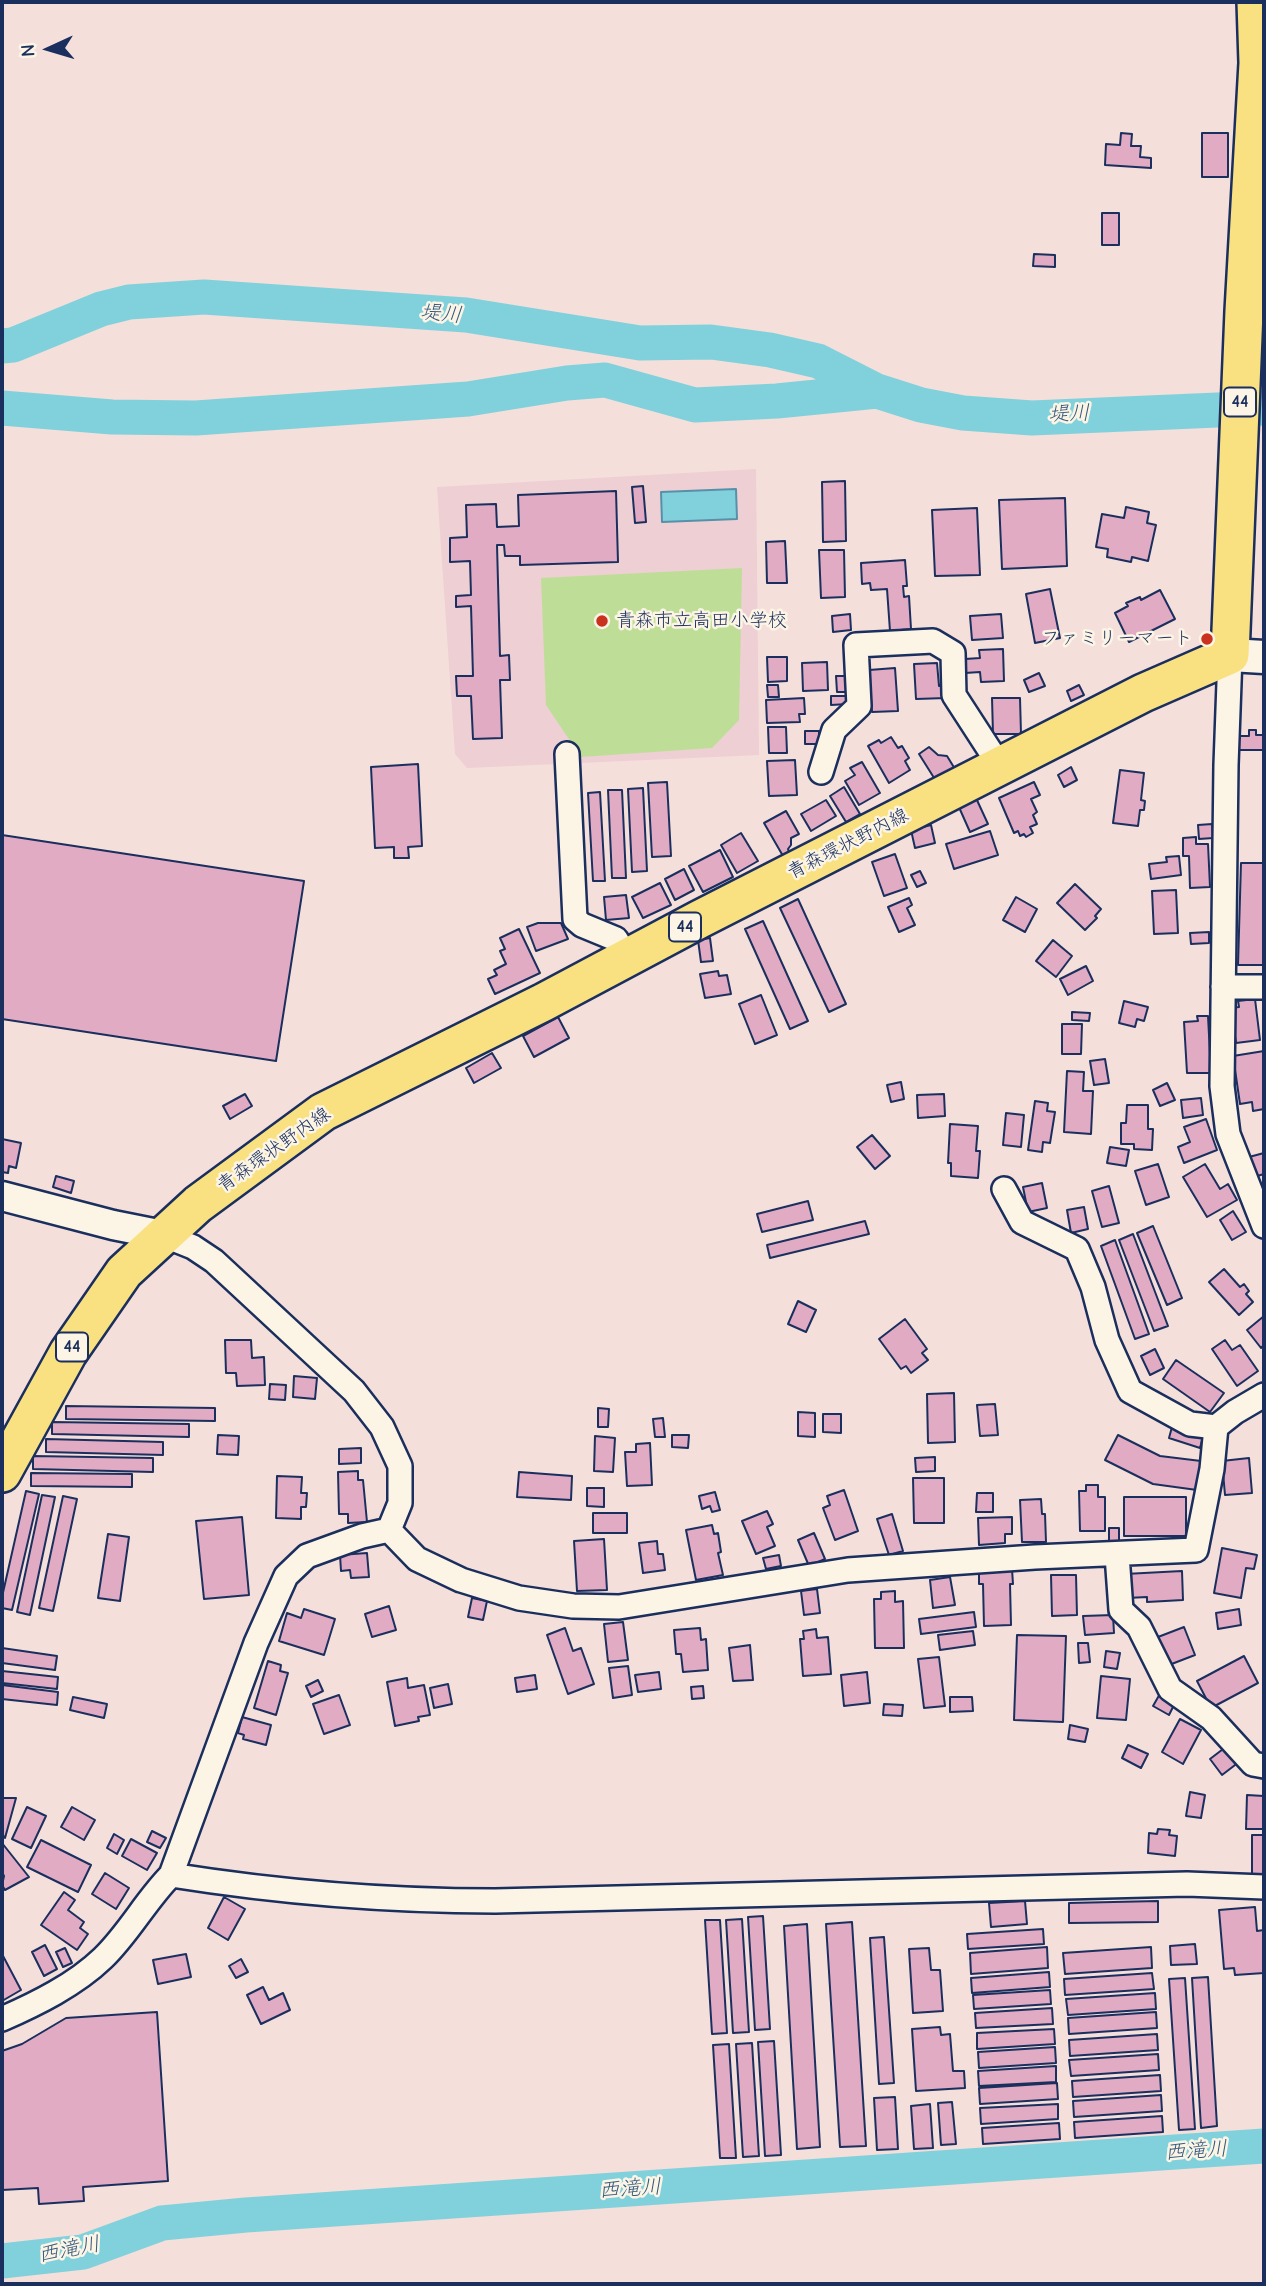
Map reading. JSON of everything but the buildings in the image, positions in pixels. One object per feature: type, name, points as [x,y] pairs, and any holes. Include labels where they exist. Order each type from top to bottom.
[{"type":"main road","name":"44","points":[[1247,656],[1236,494],[1244,311],[1261,58],[1256,2]]},
{"type":"main road","name":"青森環状野内線","points":[[2,1473],[68,1353],[124,1272],[198,1204],[323,1112],[1143,693],[1247,656]]},
{"type":"street","points":[[821,772],[834,730],[859,706],[856,645],[933,641],[953,653],[954,695],[1000,766]]},
{"type":"street","points":[[1247,656],[1226,765],[1222,1086],[1228,1134],[1264,1226]]},
{"type":"street","points":[[567,754],[575,919],[582,925],[616,939],[627,958]]},
{"type":"street","points":[[1223,987],[1264,987]]},
{"type":"street","points":[[1004,1189],[1022,1222],[1077,1248],[1093,1287],[1107,1340],[1130,1391],[1190,1424],[1216,1427],[1264,1395]]},
{"type":"street","points":[[2,1196],[163,1235],[192,1247],[214,1261],[354,1391],[382,1427],[400,1466],[400,1503],[389,1530]]},
{"type":"street","points":[[389,1530],[417,1559],[461,1580],[519,1598],[573,1606],[619,1607],[848,1570],[1035,1556],[1196,1550],[1212,1469],[1216,1427]]},
{"type":"street","points":[[2,2019],[33,2005],[103,1958],[172,1875],[256,1643],[286,1576],[307,1556],[362,1536],[389,1530]]},
{"type":"street","points":[[1117,1555],[1121,1610],[1139,1627],[1170,1689],[1211,1718],[1253,1764],[1264,1766]]},
{"type":"street","points":[[172,1875],[331,1894],[425,1901],[1187,1884],[1264,1887]]},
{"type":"shaded area","name":"青森市立高田小学校","points":[[756,469],[759,755],[467,768],[455,754],[437,487]]},
{"type":"green space","points":[[742,568],[739,720],[712,748],[581,757],[546,705],[541,578]]},
{"type":"water","points":[[736,489],[737,519],[662,522],[661,492]]},
{"type":"waterway","name":"堤川","points":[[2,346],[13,345],[101,309],[129,302],[204,297],[466,315],[640,343],[711,342],[770,350],[818,361],[877,391],[921,405],[963,413],[1032,418],[1264,408]]},
{"type":"waterway","name":"堤川","points":[[2,408],[112,417],[196,418],[468,399],[567,383],[605,380],[695,405],[777,401],[877,391]]},
{"type":"waterway","name":"西滝川","points":[[2,2261],[83,2252],[162,2223],[246,2215],[1264,2146]]},
{"type":"place","name":"青森市立高田小学校","points":[[602,621]]},
{"type":"place","name":"ファミリーマート","points":[[1207,639]]}]
